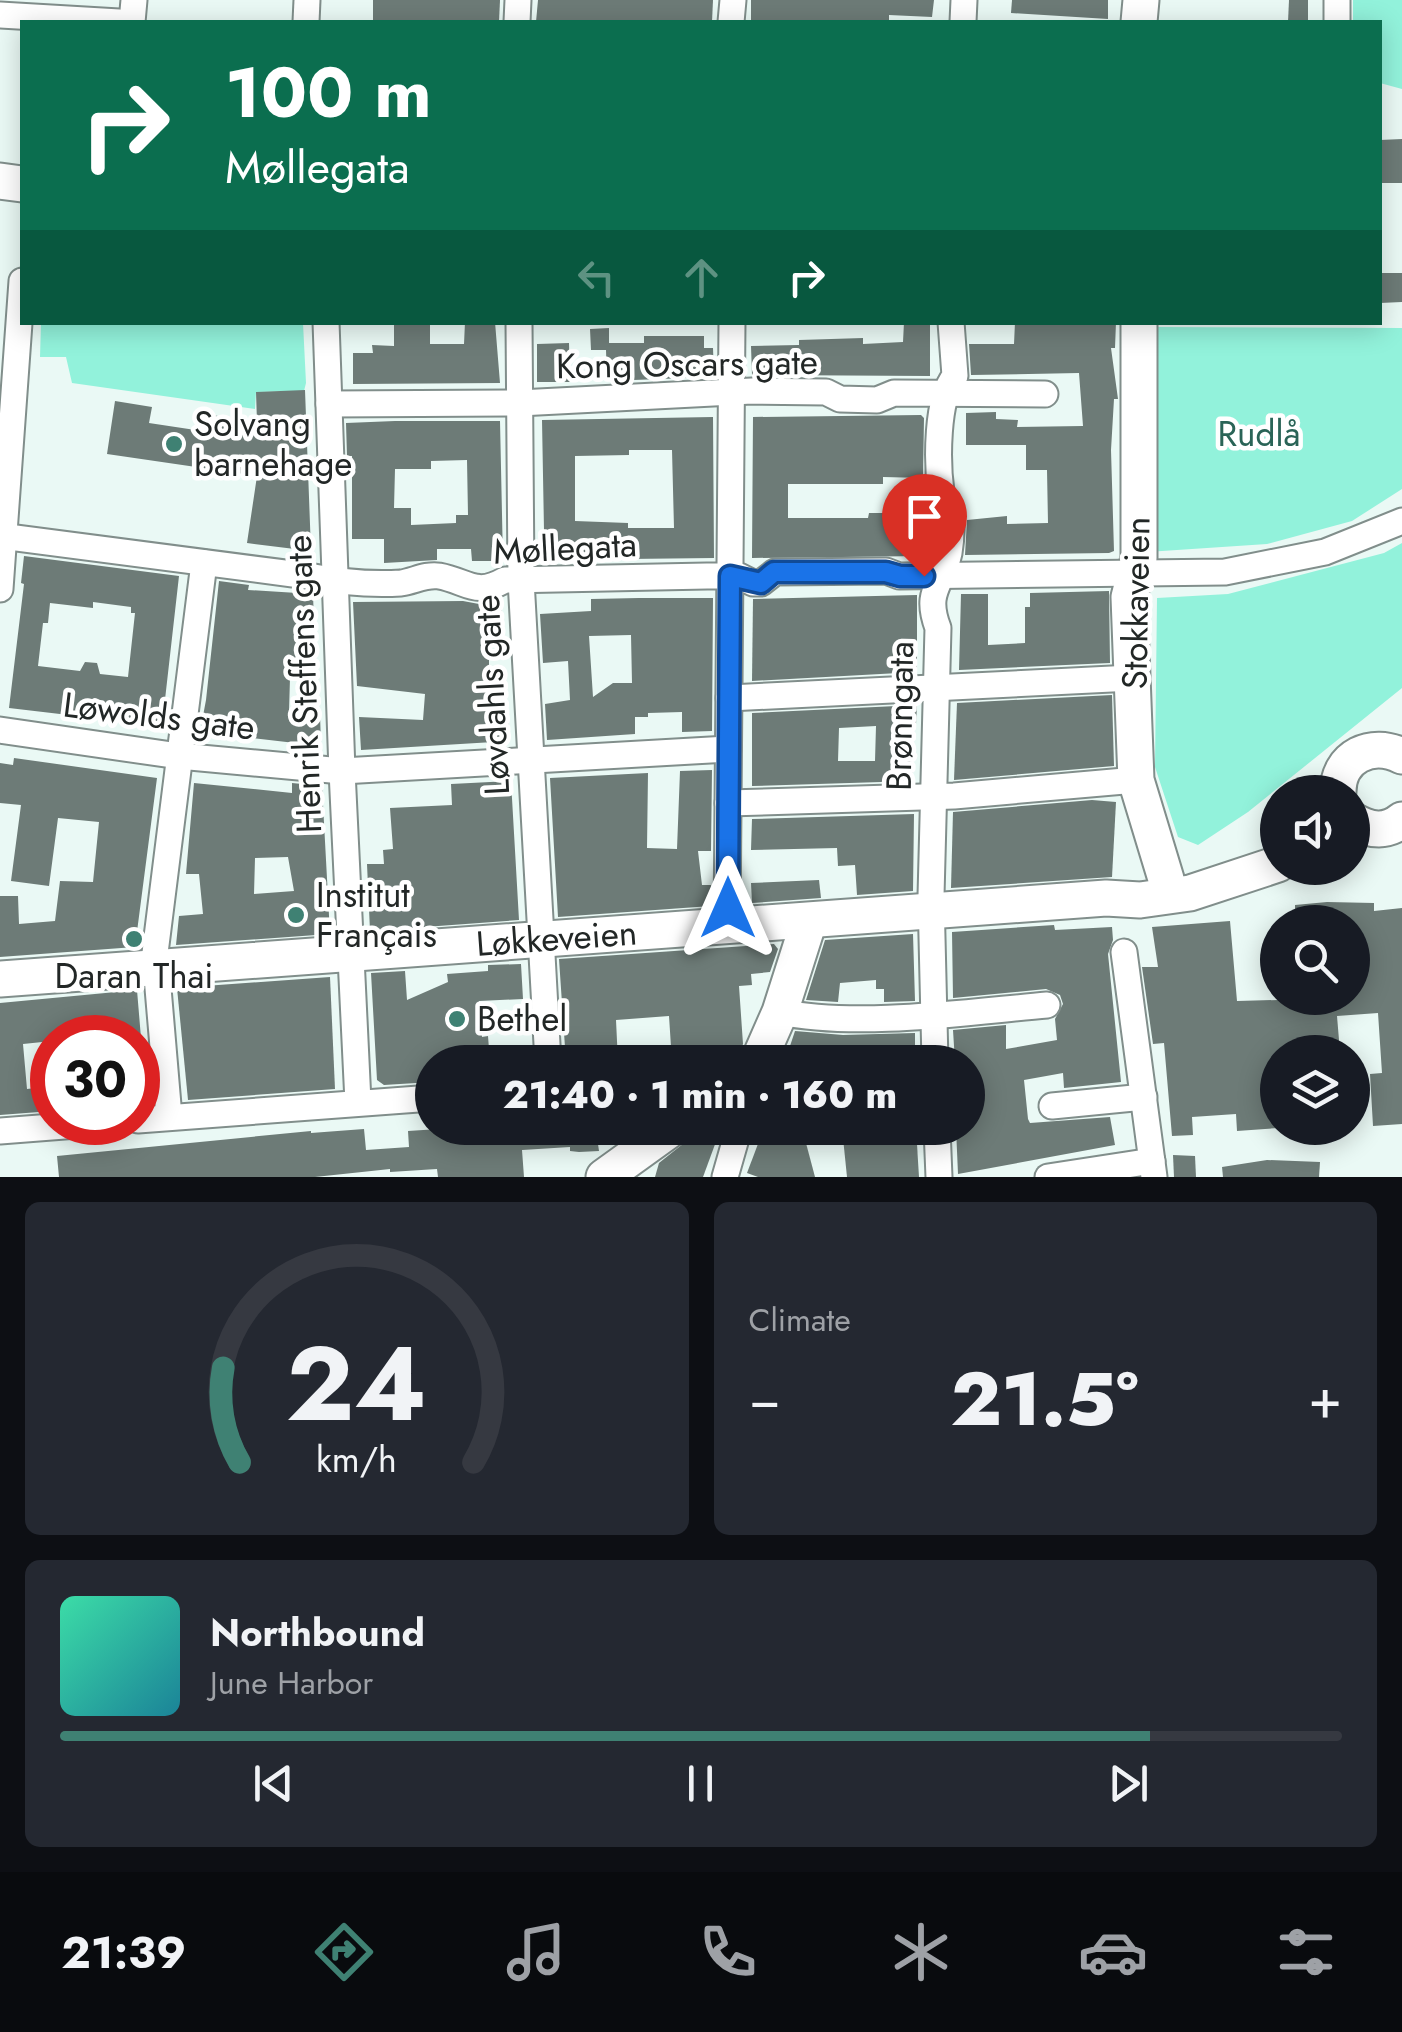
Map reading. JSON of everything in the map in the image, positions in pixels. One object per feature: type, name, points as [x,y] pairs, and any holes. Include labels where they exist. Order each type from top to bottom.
[{"type":"main road","name":"Stokkaveien","points":[[1139,325],[1139,558],[1129,592],[1136,780],[1166,879]]},
{"type":"main road","points":[[1341,775],[1349,761],[1361,752],[1398,749]]},
{"type":"main road","name":"Løkkeveien","points":[[1114,898],[1141,885],[1260,850]]},
{"type":"main road","name":"Løkkeveien","points":[[0,979],[931,910],[1114,898],[1140,900],[1190,893],[1260,870]]},
{"type":"main road","points":[[765,1045],[809,921]]},
{"type":"main road","points":[[604,1177],[648,1145]]},
{"type":"street","points":[[0,15],[36,20]]},
{"type":"street","points":[[0,589],[9,358],[20,293]]},
{"type":"street","name":"Henrik Steffens gate","points":[[326,325],[358,1102]]},
{"type":"street","name":"Løvdahls gate","points":[[518,325],[521,580],[547,1045]]},
{"type":"street","points":[[727,927],[732,325]]},
{"type":"street","name":"Brønngata","points":[[935,1045],[931,910],[938,628],[932,596],[949,553],[950,509],[941,497],[941,410],[954,376],[951,325]]},
{"type":"street","name":"Kong Oscars gate","points":[[329,404],[519,403],[752,391],[826,392],[840,399],[877,400],[894,393],[1045,394]]},
{"type":"street","name":"Møllegata","points":[[3,536],[335,582],[405,582],[440,576],[470,588],[492,588],[506,580],[730,576],[761,583],[774,572],[939,576],[1224,572],[1324,552],[1402,521]]},
{"type":"street","points":[[170,1118],[156,965],[204,563]]},
{"type":"street","points":[[729,698],[1132,678]]},
{"type":"street","name":"Løwolds gate","points":[[0,730],[180,756],[342,771],[728,748]]},
{"type":"street","points":[[728,803],[934,796],[1136,780]]},
{"type":"street","points":[[1048,1177],[1153,1169],[1124,952]]},
{"type":"street","points":[[780,1012],[812,1018],[934,1015],[1047,1005]]},
{"type":"street","points":[[1052,1106],[1144,1097]]},
{"type":"street","points":[[160,1119],[415,1099]]},
{"type":"street","points":[[0,1131],[30,1129]]},
{"type":"street","points":[[726,1177],[734,1145]]},
{"type":"street","points":[[938,1145],[939,1177]]},
{"type":"green space","points":[[1353,0],[1402,0],[1402,89],[1382,84],[1382,20],[1353,20]]},
{"type":"green space","points":[[41,325],[303,325],[306,383],[304,391],[256,392],[255,409],[72,383],[66,357],[40,357]]},
{"type":"green space","name":"Rudlå","points":[[1153,327],[1402,328],[1402,489],[1352,521],[1267,544],[1147,552]]},
{"type":"green space","points":[[1402,543],[1402,688],[1294,775],[1260,775],[1260,802],[1248,812],[1198,845],[1178,837],[1155,767],[1157,598],[1228,594],[1384,553]]},
{"type":"building","points":[[373,0],[500,0],[499,20],[373,20]]},
{"type":"building","points":[[538,0],[713,0],[712,20],[536,20]]},
{"type":"building","points":[[751,0],[934,0],[932,17],[751,20]]},
{"type":"building","points":[[1012,0],[1108,0],[1108,19],[1011,13]]},
{"type":"building","points":[[1289,0],[1308,0],[1308,20],[1288,20]]},
{"type":"building","points":[[1402,139],[1402,183],[1382,183],[1382,140]]},
{"type":"building","points":[[1382,273],[1402,273],[1402,302],[1382,303]]},
{"type":"building","points":[[394,325],[430,325],[430,344],[464,344],[465,325],[495,325],[500,383],[353,384],[353,353],[373,353],[372,345],[394,346]]},
{"type":"building","points":[[904,325],[930,325],[930,376],[752,375],[751,346],[863,338],[863,344],[903,342]]},
{"type":"building","points":[[1015,325],[1116,325],[1115,348],[1111,348],[1118,399],[1114,399],[1111,450],[1114,551],[965,555],[967,520],[1007,516],[1007,524],[1048,523],[1047,470],[1026,470],[1026,445],[966,445],[966,413],[996,412],[996,419],[1018,420],[1017,427],[1083,426],[1079,373],[971,375],[969,344],[1014,344]]},
{"type":"building","points":[[609,328],[609,343],[644,343],[644,336],[704,336],[704,348],[713,348],[714,377],[607,381],[606,350],[591,350],[590,329]]},
{"type":"building","points":[[569,343],[570,382],[537,382],[537,344]]},
{"type":"building","points":[[305,390],[311,551],[247,543],[257,476],[107,454],[115,401],[152,407],[149,423],[202,431],[205,414],[257,422],[256,392]]},
{"type":"building","points":[[921,415],[923,478],[883,477],[883,484],[788,484],[788,518],[868,518],[869,513],[903,513],[902,520],[924,521],[923,556],[752,558],[753,417]]},
{"type":"building","points":[[713,417],[714,558],[541,560],[542,420]],"holes":[[[672,450],[674,528],[628,528],[628,523],[575,521],[575,456]]]},
{"type":"building","points":[[500,421],[503,561],[472,561],[471,549],[437,549],[437,560],[384,563],[384,539],[352,539],[352,456],[347,456],[346,423]],"holes":[[[467,460],[468,515],[456,515],[456,523],[411,525],[411,508],[394,508],[395,469],[431,469],[431,461]]]},
{"type":"building","points":[[24,556],[179,576],[162,726],[9,708],[24,584]],"holes":[[[93,602],[131,607],[131,613],[135,613],[128,677],[100,674],[97,663],[85,662],[80,671],[38,666],[43,623],[48,623],[50,603],[93,608]]]},
{"type":"building","points":[[219,581],[249,585],[248,590],[313,594],[316,681],[290,678],[289,712],[320,714],[321,746],[200,732]]},
{"type":"building","points":[[1109,591],[1110,663],[959,670],[961,594],[988,594],[988,645],[1025,643],[1025,607],[1030,607],[1030,593]]},
{"type":"building","points":[[917,595],[917,672],[752,681],[753,599]]},
{"type":"building","points":[[713,598],[712,731],[682,732],[682,712],[648,713],[648,717],[635,717],[635,734],[547,740],[545,704],[570,700],[568,661],[543,663],[540,614],[591,611],[591,599]],"holes":[[[631,635],[632,683],[613,683],[593,697],[589,636]]]},
{"type":"building","points":[[501,600],[503,631],[489,632],[489,672],[499,671],[502,711],[508,711],[510,741],[361,750],[359,717],[423,720],[425,694],[357,686],[353,602],[479,604]]},
{"type":"building","points":[[1112,695],[1114,766],[954,780],[957,703]]},
{"type":"building","points":[[917,705],[913,781],[752,786],[752,713]],"holes":[[[876,726],[875,761],[838,761],[839,728]]]},
{"type":"building","points":[[14,758],[157,778],[135,947],[0,957],[0,896],[18,896],[19,924],[55,921],[60,881],[93,882],[99,822],[58,818],[49,886],[11,881],[21,805],[0,803],[0,763],[13,765]]},
{"type":"building","points":[[712,770],[711,851],[698,851],[702,885],[711,885],[711,906],[558,917],[550,778],[648,773],[647,848],[677,849],[680,771]]},
{"type":"building","points":[[511,781],[519,920],[370,931],[367,864],[384,864],[383,850],[393,849],[390,808],[452,805],[451,784]]},
{"type":"building","points":[[194,783],[292,793],[292,783],[322,786],[330,934],[176,945],[179,916],[203,914],[199,874],[186,874]],"holes":[[[288,857],[294,891],[254,894],[255,858]]]},
{"type":"building","points":[[1092,800],[1116,802],[1112,877],[951,888],[953,812]]},
{"type":"building","points":[[914,814],[913,891],[857,895],[855,865],[838,866],[837,848],[751,850],[752,819]]},
{"type":"building","points":[[819,880],[821,898],[752,903],[751,883]]},
{"type":"building","points":[[1374,903],[1374,911],[1402,908],[1402,1124],[1373,1126],[1370,1074],[1382,1073],[1378,1013],[1370,1014],[1370,905],[1295,905]]},
{"type":"building","points":[[1230,921],[1237,1001],[1260,1000],[1260,1015],[1351,1015],[1337,1016],[1339,1035],[1260,1035],[1260,1129],[1237,1131],[1236,1114],[1192,1117],[1193,1135],[1172,1136],[1164,1043],[1153,1044],[1142,967],[1158,967],[1152,927]]},
{"type":"building","points":[[1054,925],[1055,930],[1112,927],[1108,954],[1121,1082],[1064,1088],[1063,1073],[1024,1080],[1030,1123],[1110,1117],[1115,1145],[958,1174],[957,1145],[985,1145],[985,1045],[954,1045],[953,1030],[1006,1025],[1006,1049],[1057,1040],[1055,1019],[1063,1004],[1060,995],[1046,989],[953,998],[952,932]]},
{"type":"building","points":[[913,934],[915,1001],[884,1002],[884,989],[876,989],[876,980],[840,983],[838,1002],[806,1000],[825,940]]},
{"type":"building","points":[[774,944],[778,949],[770,972],[751,974],[752,985],[739,986],[743,1045],[671,1045],[669,1016],[616,1020],[617,1045],[565,1045],[559,959]]},
{"type":"building","points":[[521,964],[523,999],[479,1001],[482,1037],[488,1036],[489,1045],[415,1045],[415,1083],[384,1085],[377,1080],[371,973],[405,971],[407,1000],[448,982],[447,974],[488,971],[488,965]]},
{"type":"building","points":[[330,977],[335,1089],[188,1100],[177,988]]},
{"type":"building","points":[[137,990],[139,1015],[30,1015],[30,1043],[23,1044],[30,1113],[0,1115],[0,1003]]},
{"type":"building","points":[[795,1031],[843,1035],[915,1033],[915,1045],[790,1045]]},
{"type":"building","points":[[364,1129],[366,1150],[409,1147],[408,1131],[415,1131],[415,1145],[598,1145],[599,1151],[570,1151],[570,1147],[522,1150],[524,1177],[438,1177],[437,1169],[390,1169],[315,1177],[59,1177],[57,1156]]},
{"type":"building","points":[[682,1145],[715,1145],[703,1177],[655,1177],[659,1163]]},
{"type":"building","points":[[758,1145],[807,1145],[815,1177],[758,1177],[747,1173]]},
{"type":"building","points":[[844,1145],[917,1145],[919,1177],[847,1177]]},
{"type":"building","points":[[1173,1155],[1195,1156],[1196,1177],[1174,1177]]},
{"type":"building","points":[[1267,1160],[1320,1162],[1319,1177],[1223,1177],[1222,1167]]},
{"type":"place","name":"Solvang barnehage","points":[[174,444]]},
{"type":"place","name":"Institut Français","points":[[296,915]]},
{"type":"place","name":"Daran Thai","points":[[134,939]]},
{"type":"place","name":"Bethel","points":[[457,1019]]},
{"type":"route","points":[[728,908],[730,576],[753,583],[761,583],[774,572],[924,576]]}]
